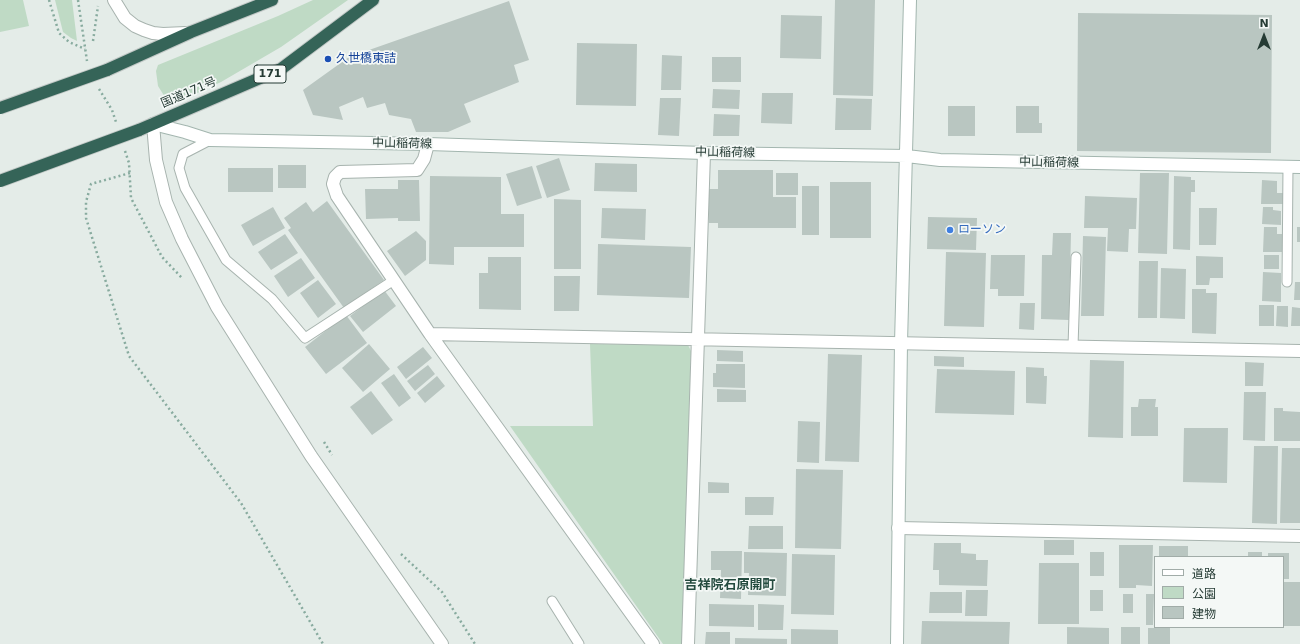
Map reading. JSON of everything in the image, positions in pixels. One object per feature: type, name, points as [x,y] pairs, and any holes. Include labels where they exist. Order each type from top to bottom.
[{"type":"highway","points":[[0,108],[107,70],[190,32],[272,0]]},
{"type":"highway","name":"国道171号","points":[[0,180],[139,130],[281,69],[373,0]]},
{"type":"street","points":[[114,0],[125,18],[135,26],[144,30],[163,34],[190,32]]},
{"type":"street","points":[[898,644],[901,343],[910,0]]},
{"type":"street","points":[[153,124],[156,160],[166,202],[182,239],[217,307],[311,456],[442,644]]},
{"type":"street","name":"中山稲荷線","points":[[153,124],[210,140],[428,144],[704,153],[906,156],[940,160],[1294,167]]},
{"type":"street","points":[[428,144],[424,159],[417,170],[340,172],[335,177],[334,184],[337,196],[430,334],[653,644]]},
{"type":"street","points":[[688,644],[704,153]]},
{"type":"street","points":[[430,334],[1300,351]]},
{"type":"street","points":[[898,528],[1300,536]]},
{"type":"lane","points":[[210,140],[183,154],[179,168],[185,188],[226,260],[272,299],[305,338],[394,280]]},
{"type":"lane","points":[[1287,282],[1294,167]]},
{"type":"lane","points":[[1073,346],[1076,257]]},
{"type":"lane","points":[[552,601],[579,644]]},
{"type":"path","points":[[49,0],[59,33],[69,42],[85,49]]},
{"type":"path","points":[[93,41],[99,0]]},
{"type":"path","points":[[130,173],[91,184],[86,202],[86,218],[129,356],[240,503],[323,644]]},
{"type":"green space","points":[[0,0],[23,0],[29,26],[0,32]]},
{"type":"green space","points":[[55,0],[72,0],[77,41],[63,32]]},
{"type":"green space","points":[[313,0],[348,0],[281,47],[221,82],[180,101],[168,102],[158,86],[156,71],[158,65],[278,16]]},
{"type":"green space","points":[[590,344],[688,345],[691,351],[682,644],[663,644],[510,426],[593,426]]},
{"type":"building","points":[[835,0],[875,0],[873,96],[833,95]]},
{"type":"building","points":[[509,1],[529,60],[514,65],[519,82],[464,104],[471,122],[448,132],[416,132],[411,119],[389,115],[385,103],[367,108],[363,97],[339,107],[343,120],[313,115],[303,90],[349,57]]},
{"type":"building","points":[[1078,13],[1272,15],[1271,153],[1077,151]]},
{"type":"building","points":[[781,15],[822,16],[821,59],[780,58]]},
{"type":"building","points":[[577,43],[637,44],[636,106],[576,105]]},
{"type":"building","points":[[662,55],[682,56],[681,90],[661,90]]},
{"type":"building","points":[[712,57],[741,57],[741,82],[712,82]]},
{"type":"building","points":[[713,89],[740,90],[739,109],[712,108]]},
{"type":"building","points":[[762,93],[793,93],[792,124],[761,123]]},
{"type":"building","points":[[660,98],[681,98],[679,136],[658,135]]},
{"type":"building","points":[[836,98],[872,99],[871,130],[835,130]]},
{"type":"building","points":[[948,106],[975,106],[975,136],[948,136]]},
{"type":"building","points":[[1016,106],[1039,106],[1039,123],[1042,123],[1042,133],[1016,133]]},
{"type":"building","points":[[714,114],[740,115],[739,136],[713,136]]},
{"type":"building","points":[[559,158],[570,190],[547,198],[536,166]]},
{"type":"building","points":[[595,163],[637,164],[637,192],[594,191]]},
{"type":"building","points":[[278,165],[306,165],[306,188],[278,188]]},
{"type":"building","points":[[532,166],[542,198],[517,206],[506,174]]},
{"type":"building","points":[[228,168],[273,168],[273,192],[228,192]]},
{"type":"building","points":[[718,170],[773,170],[773,197],[796,197],[796,228],[718,228],[718,223],[709,223],[709,189],[718,189]]},
{"type":"building","points":[[776,173],[798,173],[798,195],[776,195]]},
{"type":"building","points":[[1140,173],[1169,173],[1167,254],[1138,253]]},
{"type":"building","points":[[430,176],[501,177],[501,214],[524,214],[524,247],[454,247],[454,265],[429,264]]},
{"type":"building","points":[[1174,176],[1191,177],[1191,180],[1195,180],[1195,192],[1191,192],[1190,250],[1173,249]]},
{"type":"building","points":[[398,180],[419,180],[420,221],[398,221],[398,218],[366,219],[365,189],[398,189]]},
{"type":"building","points":[[1262,180],[1277,181],[1277,193],[1283,193],[1283,204],[1261,204]]},
{"type":"building","points":[[830,182],[871,182],[871,238],[830,238]]},
{"type":"building","points":[[802,186],[819,186],[819,235],[802,235]]},
{"type":"building","points":[[1085,196],[1137,198],[1136,229],[1129,229],[1128,252],[1107,251],[1108,228],[1084,228]]},
{"type":"building","points":[[554,199],[581,200],[581,269],[554,269]]},
{"type":"building","points":[[327,201],[384,280],[344,308],[288,230],[291,228],[284,218],[306,202],[313,212]]},
{"type":"building","points":[[273,207],[285,228],[253,246],[241,225]]},
{"type":"building","points":[[1263,207],[1273,207],[1273,210],[1281,211],[1281,225],[1262,224]]},
{"type":"building","points":[[602,208],[646,209],[645,240],[601,238]]},
{"type":"building","points":[[1199,208],[1217,208],[1216,245],[1199,245]]},
{"type":"building","points":[[928,217],[977,218],[976,250],[927,249]]},
{"type":"building","points":[[1264,227],[1277,227],[1277,234],[1283,234],[1283,252],[1263,252]]},
{"type":"building","points":[[1297,227],[1300,227],[1300,242],[1297,242]]},
{"type":"building","points":[[416,231],[426,241],[426,260],[405,276],[387,251]]},
{"type":"building","points":[[1053,233],[1071,233],[1069,320],[1041,319],[1042,255],[1052,255]]},
{"type":"building","points":[[285,234],[298,253],[271,270],[258,252]]},
{"type":"building","points":[[1083,236],[1106,237],[1104,316],[1081,316]]},
{"type":"building","points":[[598,244],[691,247],[689,298],[597,295]]},
{"type":"building","points":[[946,252],[986,253],[984,327],[944,326]]},
{"type":"building","points":[[991,255],[1025,255],[1024,296],[998,296],[998,289],[990,289]]},
{"type":"building","points":[[1264,255],[1279,255],[1279,269],[1264,269]]},
{"type":"building","points":[[1196,256],[1223,257],[1223,278],[1210,278],[1209,285],[1196,285]]},
{"type":"building","points":[[488,257],[521,257],[521,310],[479,309],[479,273],[488,273]]},
{"type":"building","points":[[301,258],[315,278],[288,297],[274,276]]},
{"type":"building","points":[[1139,261],[1158,261],[1157,318],[1138,318]]},
{"type":"building","points":[[1161,268],[1186,269],[1185,319],[1160,318]]},
{"type":"building","points":[[1263,272],[1281,273],[1281,302],[1262,301]]},
{"type":"building","points":[[554,276],[580,276],[579,311],[554,311]]},
{"type":"building","points":[[318,280],[336,304],[318,318],[300,293]]},
{"type":"building","points":[[1295,282],[1300,282],[1300,300],[1294,300]]},
{"type":"building","points":[[1192,289],[1206,289],[1206,293],[1217,293],[1216,334],[1192,333]]},
{"type":"building","points":[[384,290],[396,306],[363,332],[350,316]]},
{"type":"building","points":[[1020,303],[1035,303],[1034,330],[1019,329]]},
{"type":"building","points":[[1259,305],[1274,305],[1274,326],[1259,326]]},
{"type":"building","points":[[1277,306],[1288,306],[1288,327],[1276,326]]},
{"type":"building","points":[[1292,307],[1300,308],[1300,326],[1291,326]]},
{"type":"building","points":[[346,315],[367,343],[326,374],[305,347]]},
{"type":"building","points":[[369,344],[390,369],[363,392],[342,368]]},
{"type":"building","points":[[423,347],[432,358],[406,379],[397,367]]},
{"type":"building","points":[[717,350],[743,351],[743,362],[717,361]]},
{"type":"building","points":[[828,354],[862,355],[859,462],[825,461]]},
{"type":"building","points":[[934,356],[964,357],[964,367],[934,366]]},
{"type":"building","points":[[1090,360],[1124,361],[1123,438],[1088,437]]},
{"type":"building","points":[[1245,362],[1264,363],[1263,386],[1245,386]]},
{"type":"building","points":[[716,364],[745,364],[745,388],[713,387],[713,373],[716,373]]},
{"type":"building","points":[[428,365],[435,374],[415,391],[407,381]]},
{"type":"building","points":[[1026,367],[1044,368],[1044,376],[1047,376],[1046,404],[1026,403]]},
{"type":"building","points":[[937,369],[1015,371],[1014,415],[935,413]]},
{"type":"building","points":[[394,374],[411,398],[399,407],[381,383]]},
{"type":"building","points":[[437,376],[445,386],[425,403],[417,393]]},
{"type":"building","points":[[717,389],[746,390],[746,402],[717,402]]},
{"type":"building","points":[[371,391],[393,420],[372,435],[350,407]]},
{"type":"building","points":[[1244,392],[1266,392],[1265,441],[1243,440]]},
{"type":"building","points":[[1139,399],[1156,399],[1155,407],[1158,407],[1158,436],[1131,436],[1131,407],[1138,407]]},
{"type":"building","points":[[1274,408],[1283,408],[1283,411],[1300,412],[1300,441],[1274,441]]},
{"type":"building","points":[[798,421],[820,422],[819,463],[797,462]]},
{"type":"building","points":[[1184,428],[1228,428],[1227,483],[1183,482]]},
{"type":"building","points":[[1254,446],[1278,446],[1277,524],[1252,523]]},
{"type":"building","points":[[1282,448],[1300,448],[1300,523],[1280,523]]},
{"type":"building","points":[[796,469],[843,470],[841,549],[795,548]]},
{"type":"building","points":[[708,482],[729,483],[729,493],[708,493]]},
{"type":"building","points":[[745,497],[774,497],[773,515],[745,515]]},
{"type":"building","points":[[749,526],[783,526],[783,549],[748,549]]},
{"type":"building","points":[[1044,540],[1074,540],[1074,555],[1044,555]]},
{"type":"building","points":[[934,543],[961,543],[961,553],[976,554],[976,560],[988,560],[987,586],[939,585],[939,570],[933,570]]},
{"type":"building","points":[[1119,545],[1153,545],[1152,586],[1136,585],[1136,588],[1119,588]]},
{"type":"building","points":[[1159,546],[1188,546],[1188,556],[1159,556]]},
{"type":"building","points":[[711,551],[742,551],[741,599],[720,598],[721,570],[711,570]]},
{"type":"building","points":[[744,552],[787,553],[786,596],[748,595],[749,573],[744,573]]},
{"type":"building","points":[[1090,552],[1104,552],[1104,576],[1090,576]]},
{"type":"building","points":[[1248,552],[1262,552],[1262,556],[1248,556]]},
{"type":"building","points":[[1268,553],[1289,553],[1289,579],[1284,579],[1284,556],[1268,556]]},
{"type":"building","points":[[792,554],[835,555],[834,615],[791,614]]},
{"type":"building","points":[[1039,563],[1079,563],[1079,624],[1038,624]]},
{"type":"building","points":[[1284,582],[1300,582],[1300,626],[1284,626]]},
{"type":"building","points":[[966,590],[988,590],[987,616],[965,616]]},
{"type":"building","points":[[1090,590],[1103,590],[1103,611],[1090,611]]},
{"type":"building","points":[[930,592],[962,592],[962,613],[929,613]]},
{"type":"building","points":[[1123,594],[1133,594],[1133,613],[1123,613]]},
{"type":"building","points":[[1146,594],[1154,594],[1153,625],[1146,625]]},
{"type":"building","points":[[709,604],[754,605],[754,627],[709,626]]},
{"type":"building","points":[[758,604],[784,605],[783,630],[758,630]]},
{"type":"building","points":[[922,621],[1010,622],[1009,644],[921,644]]},
{"type":"building","points":[[1067,627],[1109,628],[1109,644],[1067,644]]},
{"type":"building","points":[[1121,627],[1140,627],[1140,644],[1121,644]]},
{"type":"building","points":[[1148,628],[1170,628],[1170,644],[1148,644]]},
{"type":"building","points":[[791,629],[838,630],[838,644],[791,644]]},
{"type":"building","points":[[706,632],[730,632],[730,644],[705,644]]},
{"type":"building","points":[[735,638],[787,639],[787,644],[735,644]]},
{"type":"place","name":"久世橋東詰","points":[[328,59]]},
{"type":"place","name":"ローソン","points":[[950,230]]},
{"type":"district","name":"吉祥院石原開町","points":[[730,586]]}]
